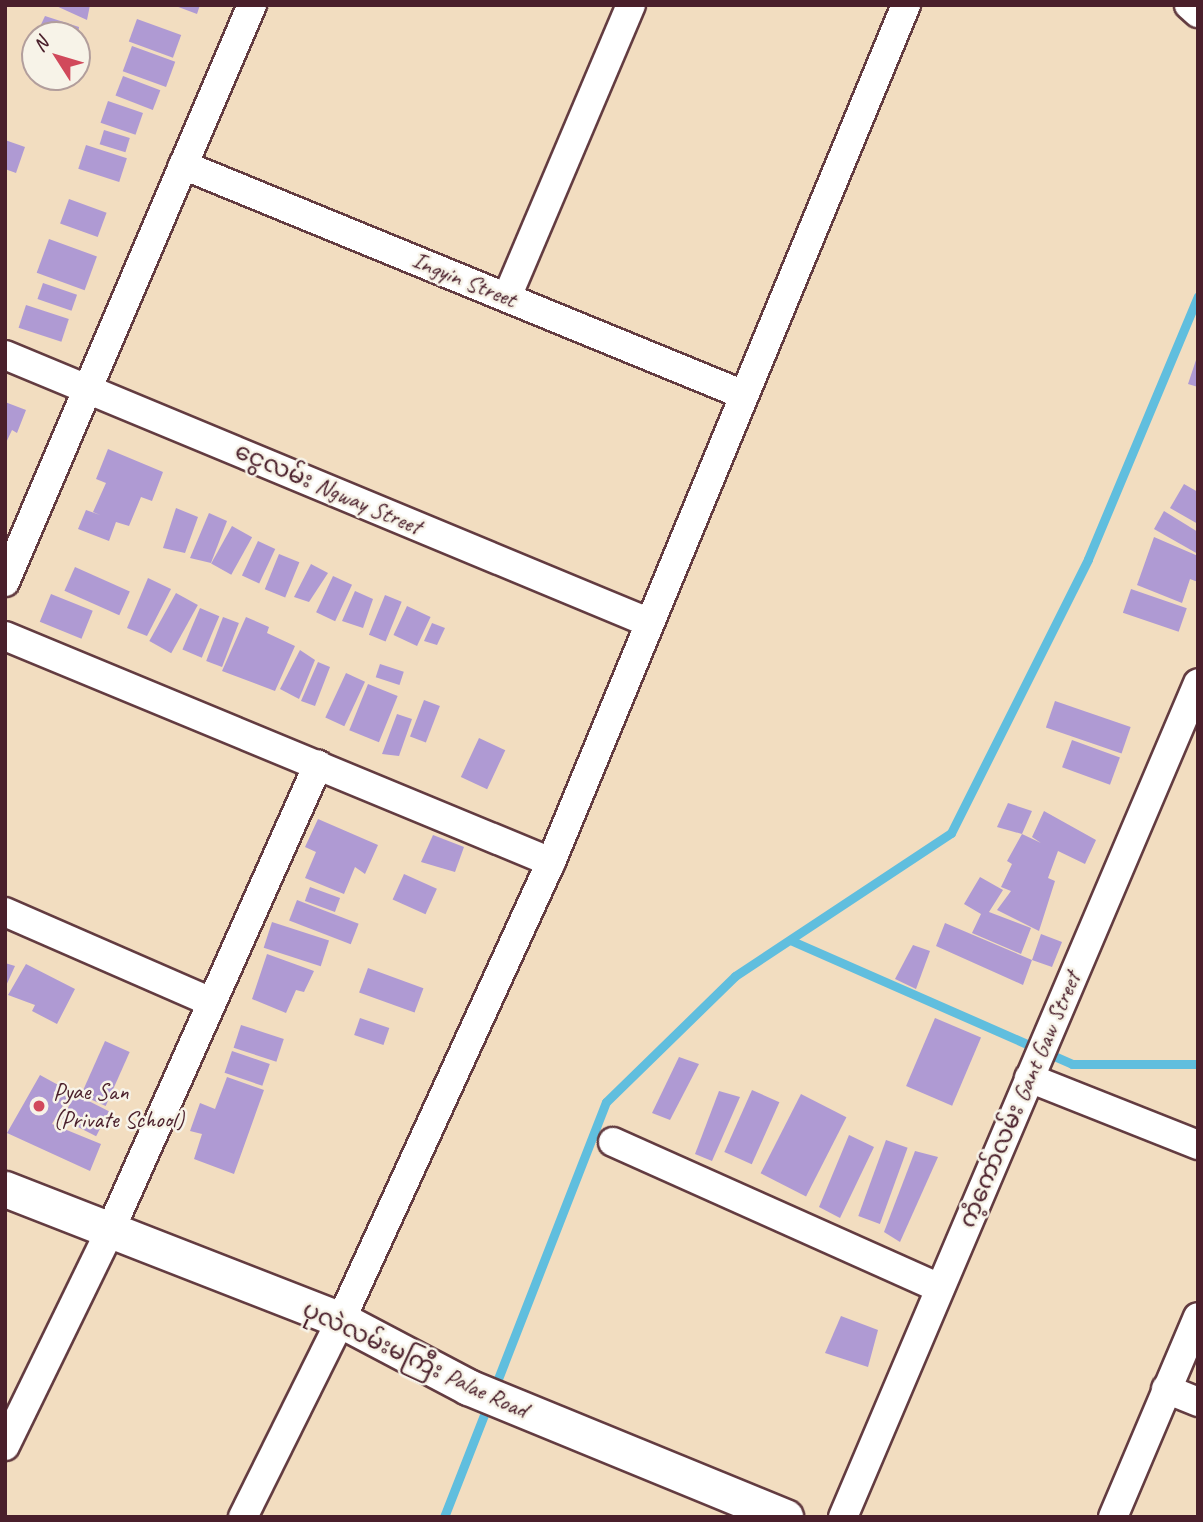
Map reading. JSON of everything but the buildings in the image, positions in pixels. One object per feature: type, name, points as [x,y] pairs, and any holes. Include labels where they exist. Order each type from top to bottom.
[{"type":"street","points":[[5,582],[252,5]]},
{"type":"street","points":[[243,1517],[341,1320],[551,862],[906,5]]},
{"type":"street","points":[[1189,5],[1198,13]]},
{"type":"street","points":[[507,298],[627,6]]},
{"type":"street","name":"Ingyin Street","points":[[183,165],[744,395]]},
{"type":"street","name":"ငွေလမ်း Ngway Street","points":[[5,355],[650,623]]},
{"type":"street","points":[[5,636],[551,862]]},
{"type":"street","name":"ကံ့ကော်လမ်း Gant Gaw Street","points":[[843,1517],[1198,683]]},
{"type":"street","points":[[5,1446],[109,1234],[318,765]]},
{"type":"street","points":[[5,912],[211,1002]]},
{"type":"street","points":[[1029,1078],[1198,1145]]},
{"type":"street","points":[[613,1142],[940,1288]]},
{"type":"street","name":"ပုလဲလမ်းမကြီး Palae Road","points":[[5,1189],[109,1234],[341,1320],[468,1387],[785,1517]]},
{"type":"street","points":[[1113,1517],[1198,1317]]},
{"type":"street","points":[[1166,1389],[1198,1402]]},
{"type":"waterway","points":[[494,1389],[606,1102],[735,976],[951,833],[1088,559],[1198,296]]},
{"type":"waterway","points":[[790,940],[1072,1064],[1198,1064]]},
{"type":"waterway","points":[[444,1517],[489,1402]]},
{"type":"place","name":"Pyae San (Private School)","points":[[39,1106]]}]
